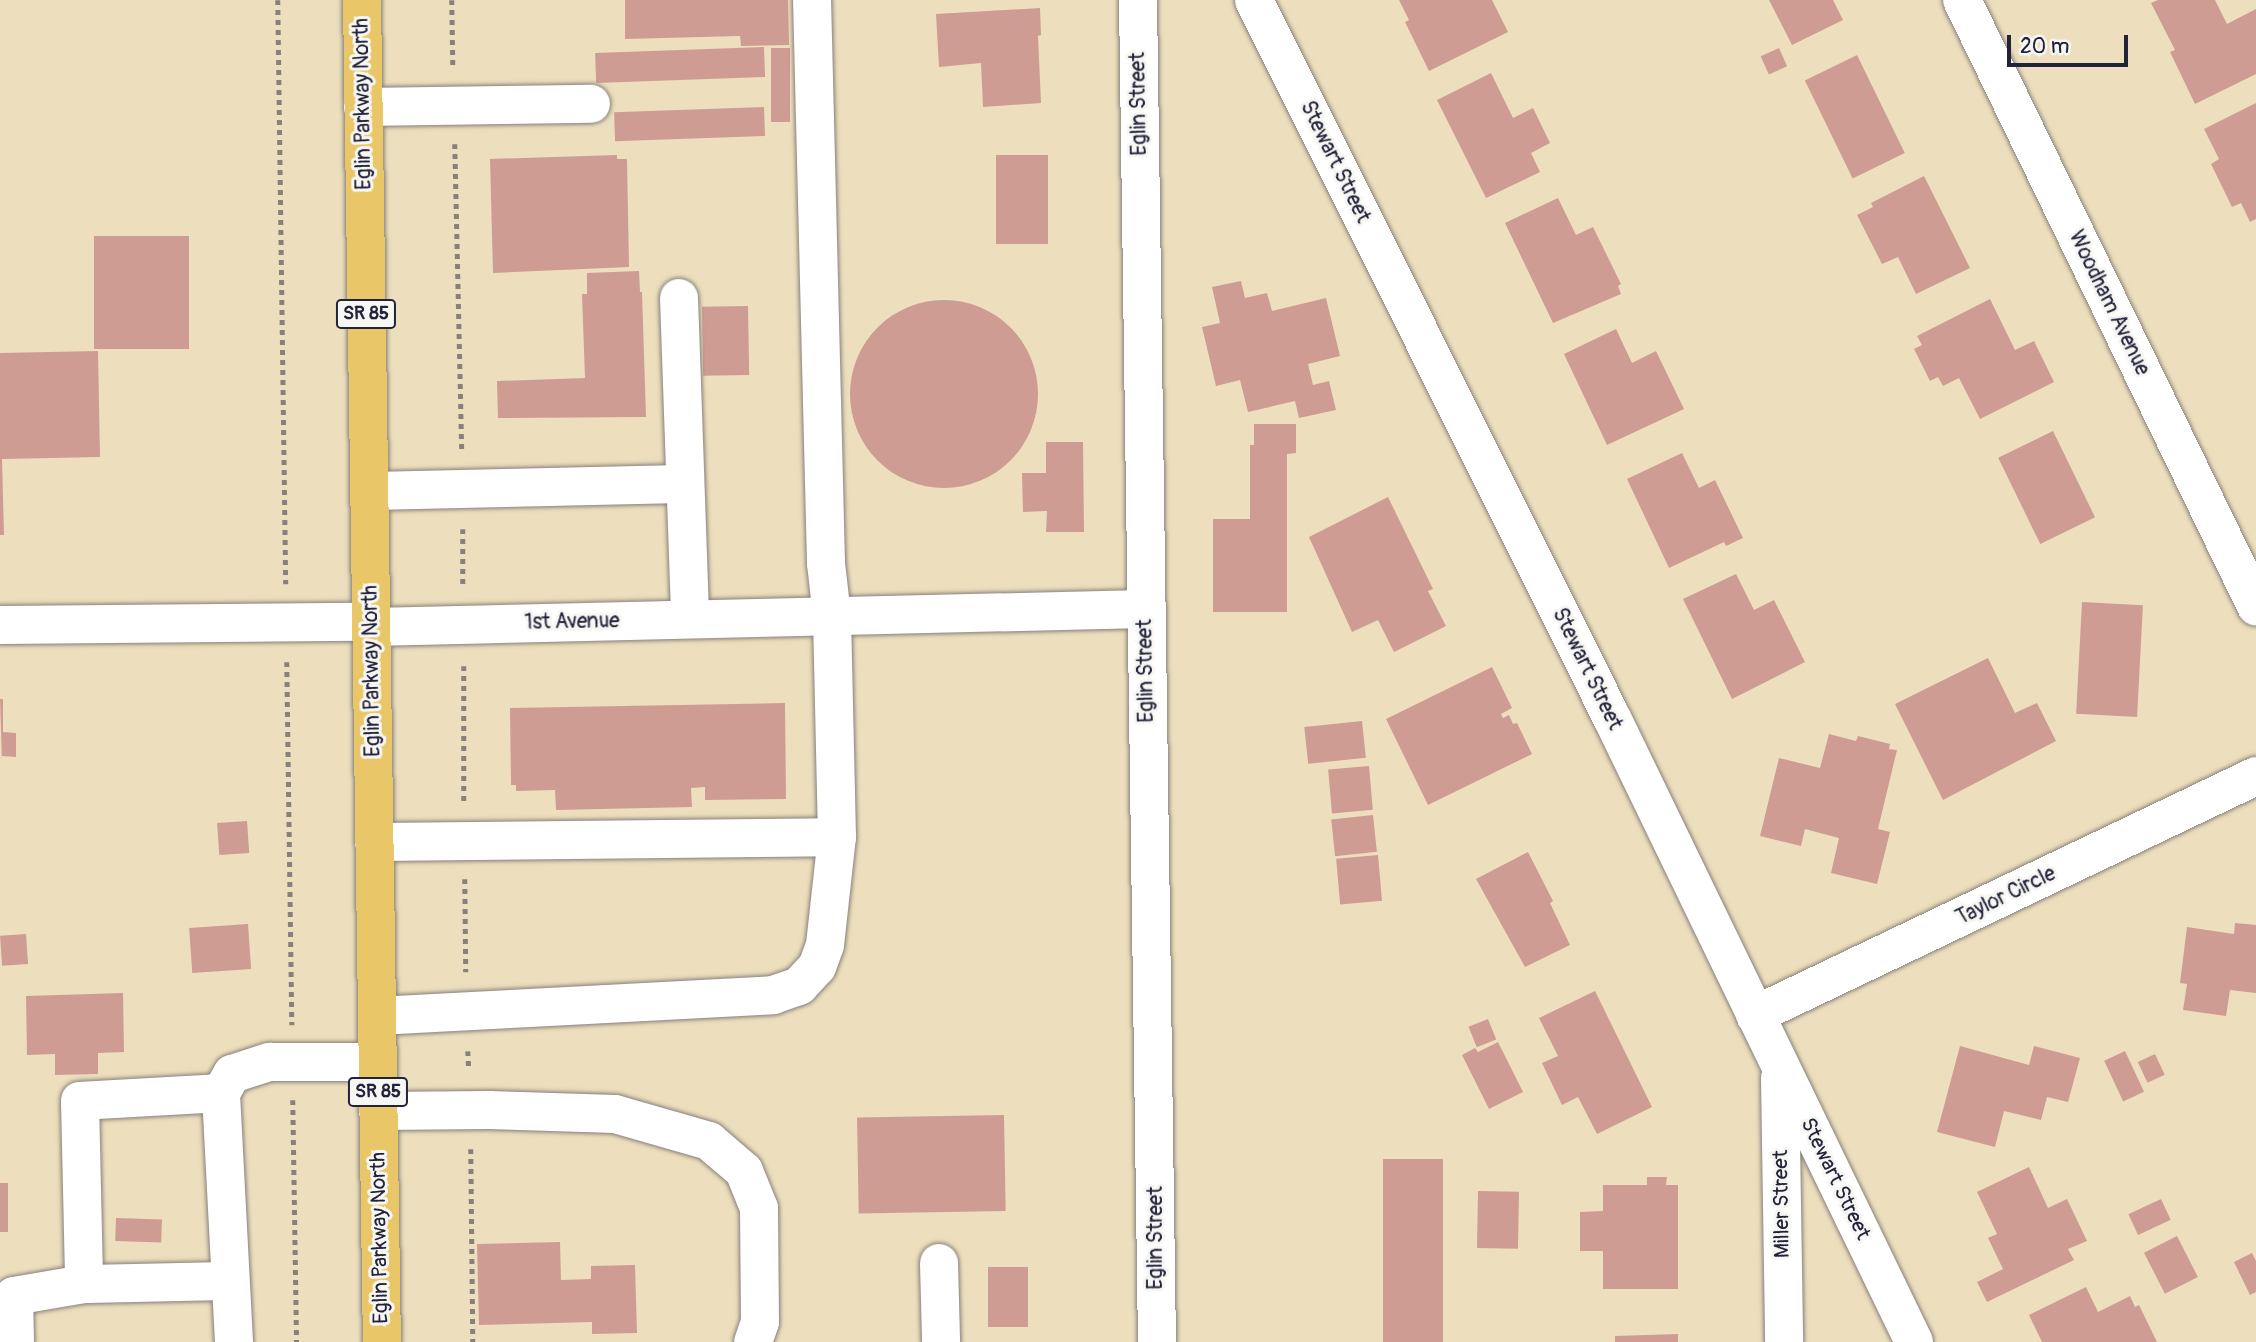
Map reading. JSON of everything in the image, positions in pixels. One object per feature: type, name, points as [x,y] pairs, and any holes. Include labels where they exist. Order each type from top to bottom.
[{"type":"highway","name":"Eglin Parkway North","points":[[362,0],[382,1342]]},
{"type":"street","points":[[377,1016],[773,995],[799,986],[817,967],[825,944],[837,837],[832,616],[826,563],[812,0]]},
{"type":"street","name":"Eglin Street","points":[[1138,0],[1144,609],[1157,1342]]},
{"type":"street","name":"Stewart Street","points":[[1254,0],[1600,693],[1914,1342]]},
{"type":"street","name":"Woodham Avenue","points":[[1962,0],[2256,606]]},
{"type":"street","points":[[363,107],[592,104]]},
{"type":"street","points":[[679,298],[690,619]]},
{"type":"street","points":[[369,491],[685,484]]},
{"type":"street","name":"1st Avenue","points":[[0,625],[359,622],[371,627],[1144,609]]},
{"type":"street","name":"Taylor Circle","points":[[1755,1015],[2256,776]]},
{"type":"street","points":[[374,842],[837,837]]},
{"type":"street","points":[[234,1342],[221,1093],[232,1074],[270,1062],[377,1062]]},
{"type":"street","name":"Miller Street","points":[[1780,1066],[1784,1342]]},
{"type":"street","points":[[84,1284],[80,1101],[221,1093]]},
{"type":"street","points":[[378,1111],[470,1110],[615,1114],[709,1140],[744,1171],[759,1208],[760,1322],[753,1342]]},
{"type":"street","points":[[939,1263],[941,1342]]},
{"type":"street","points":[[15,1342],[14,1296],[84,1284],[230,1282]]},
{"type":"path","points":[[278,0],[297,1342]]},
{"type":"path","points":[[452,0],[463,489],[464,841],[473,1342]]},
{"type":"building","points":[[625,0],[788,0],[789,45],[741,46],[740,36],[625,39]]},
{"type":"building","points":[[1399,0],[1492,0],[1508,32],[1429,71],[1405,22],[1409,20]]},
{"type":"building","points":[[1769,0],[1833,0],[1843,20],[1792,45]]},
{"type":"building","points":[[2158,0],[2215,0],[2227,24],[2256,9],[2256,74],[2195,104],[2170,52],[2175,50],[2151,3]]},
{"type":"building","points":[[1040,8],[1041,35],[1038,36],[1041,103],[983,107],[981,63],[939,67],[936,14]]},
{"type":"building","points":[[764,47],[765,77],[596,83],[595,53]]},
{"type":"building","points":[[771,48],[790,48],[790,122],[771,122]]},
{"type":"building","points":[[1779,48],[1787,66],[1769,74],[1761,56]]},
{"type":"building","points":[[1857,55],[1905,153],[1853,178],[1805,80]]},
{"type":"building","points":[[1491,73],[1513,118],[1533,108],[1550,143],[1531,153],[1540,172],[1486,198],[1437,100]]},
{"type":"building","points":[[2256,103],[2256,219],[2250,222],[2241,203],[2232,207],[2211,164],[2219,159],[2204,129]]},
{"type":"building","points":[[764,107],[765,136],[615,141],[614,112]]},
{"type":"building","points":[[617,155],[617,159],[627,159],[629,267],[493,273],[490,159]]},
{"type":"building","points":[[996,155],[1048,155],[1048,244],[996,244]]},
{"type":"building","points":[[1924,176],[1970,268],[1916,294],[1898,257],[1882,264],[1857,215],[1873,207],[1871,203]]},
{"type":"building","points":[[1558,198],[1576,235],[1593,227],[1621,284],[1618,286],[1621,294],[1553,323],[1505,223]]},
{"type":"building","points":[[94,236],[189,236],[189,349],[94,349]]},
{"type":"building","points":[[639,271],[646,417],[498,418],[497,381],[585,378],[582,294],[587,294],[587,273]]},
{"type":"building","points":[[1241,281],[1245,298],[1267,293],[1272,311],[1326,298],[1340,356],[1308,364],[1313,385],[1329,381],[1336,410],[1299,418],[1295,401],[1248,412],[1240,380],[1216,386],[1202,327],[1220,323],[1212,287]]},
{"type":"building","points":[[1990,299],[2015,350],[2034,341],[2054,382],[1980,419],[1959,378],[1943,386],[1938,377],[1930,381],[1914,349],[1922,345],[1917,336]]},
{"type":"building","points":[[944,300],[962,301],[980,307],[1011,327],[1031,358],[1037,376],[1037,412],[1031,430],[1011,461],[980,481],[962,487],[944,488],[926,487],[908,481],[877,461],[857,430],[851,412],[850,394],[851,376],[857,358],[877,327],[908,307],[926,301]]},
{"type":"building","points":[[748,306],[749,375],[703,376],[702,307]]},
{"type":"building","points":[[1616,329],[1632,363],[1656,351],[1684,409],[1607,445],[1564,354]]},
{"type":"building","points":[[98,351],[100,457],[2,459],[4,535],[0,535],[0,353]]},
{"type":"building","points":[[1254,424],[1296,424],[1296,453],[1287,454],[1287,612],[1213,612],[1213,519],[1250,519],[1250,445],[1254,445]]},
{"type":"building","points":[[2053,431],[2095,517],[2040,544],[1998,458]]},
{"type":"building","points":[[1046,442],[1083,442],[1084,532],[1046,532],[1047,511],[1023,512],[1022,473],[1046,473]]},
{"type":"building","points":[[1682,453],[1699,488],[1715,480],[1743,538],[1726,546],[1724,542],[1669,568],[1627,479]]},
{"type":"building","points":[[1388,497],[1433,589],[1428,591],[1446,626],[1394,652],[1378,620],[1352,632],[1309,537]]},
{"type":"building","points":[[1736,574],[1754,610],[1774,600],[1805,662],[1732,699],[1683,599]]},
{"type":"building","points":[[2082,602],[2143,605],[2137,717],[2076,714]]},
{"type":"building","points":[[1988,658],[2015,713],[2037,703],[2056,741],[1943,800],[1895,704]]},
{"type":"building","points":[[1492,667],[1512,708],[1501,714],[1503,718],[1509,715],[1513,724],[1517,723],[1532,754],[1428,805],[1386,719]]},
{"type":"building","points":[[0,699],[3,699],[3,732],[16,733],[16,757],[2,756],[2,763]]},
{"type":"building","points":[[785,703],[786,799],[705,800],[705,787],[691,788],[692,807],[556,810],[555,790],[516,791],[516,785],[511,785],[510,708]]},
{"type":"building","points":[[1362,721],[1366,758],[1308,764],[1304,727]]},
{"type":"building","points":[[1829,734],[1856,741],[1858,736],[1890,744],[1889,749],[1897,750],[1878,829],[1890,832],[1877,884],[1831,873],[1839,838],[1805,829],[1801,846],[1760,836],[1779,758],[1820,768]]},
{"type":"building","points":[[1369,766],[1373,810],[1332,813],[1328,770]]},
{"type":"building","points":[[1373,815],[1377,852],[1335,856],[1331,819]]},
{"type":"building","points":[[247,821],[249,853],[219,855],[217,823]]},
{"type":"building","points":[[1528,852],[1553,901],[1550,903],[1570,945],[1525,967],[1476,879]]},
{"type":"building","points":[[1378,855],[1382,901],[1340,904],[1336,859]]},
{"type":"building","points":[[2235,923],[2256,925],[2256,993],[2230,990],[2226,1016],[2183,1010],[2187,984],[2180,983],[2187,927],[2234,934]]},
{"type":"building","points":[[248,924],[251,969],[192,973],[189,928]]},
{"type":"building","points":[[26,934],[28,964],[2,966],[0,936]]},
{"type":"building","points":[[1595,991],[1652,1107],[1597,1134],[1578,1097],[1562,1105],[1542,1063],[1558,1056],[1539,1018]]},
{"type":"building","points":[[123,993],[124,1052],[98,1053],[98,1074],[55,1075],[55,1054],[27,1055],[26,996]]},
{"type":"building","points":[[1488,1019],[1496,1039],[1477,1047],[1469,1027]]},
{"type":"building","points":[[1498,1042],[1523,1092],[1489,1109],[1462,1055],[1475,1048],[1478,1052]]},
{"type":"building","points":[[1960,1046],[2029,1065],[2034,1046],[2080,1058],[2068,1102],[2047,1097],[2041,1120],[2004,1111],[1995,1147],[1937,1132]]},
{"type":"building","points":[[2125,1051],[2144,1092],[2123,1102],[2104,1061]]},
{"type":"building","points":[[2155,1054],[2165,1075],[2148,1083],[2138,1062]]},
{"type":"building","points":[[1004,1115],[1006,1211],[859,1214],[857,1118]]},
{"type":"building","points":[[1383,1159],[1443,1159],[1443,1342],[1383,1342]]},
{"type":"building","points":[[2029,1167],[2048,1208],[2067,1199],[2087,1241],[2068,1249],[2074,1260],[1987,1302],[1977,1282],[2003,1269],[1988,1238],[1997,1234],[1977,1192]]},
{"type":"building","points":[[1647,1177],[1667,1177],[1666,1185],[1678,1185],[1678,1289],[1603,1289],[1603,1251],[1580,1251],[1580,1212],[1603,1211],[1603,1185],[1647,1185]]},
{"type":"building","points":[[0,1183],[8,1183],[8,1232],[0,1232]]},
{"type":"building","points":[[1478,1191],[1519,1192],[1518,1249],[1477,1248]]},
{"type":"building","points":[[2161,1199],[2171,1220],[2138,1235],[2128,1214]]},
{"type":"building","points":[[116,1218],[162,1220],[161,1243],[115,1241]]},
{"type":"building","points":[[2177,1236],[2198,1277],[2165,1294],[2144,1253]]},
{"type":"building","points":[[560,1242],[561,1280],[591,1279],[591,1266],[635,1265],[637,1333],[592,1334],[592,1322],[479,1325],[477,1244]]},
{"type":"building","points":[[2252,1253],[2256,1261],[2256,1292],[2250,1295],[2234,1262]]},
{"type":"building","points":[[988,1267],[1028,1267],[1028,1327],[988,1327]]},
{"type":"building","points":[[2086,1287],[2098,1312],[2130,1296],[2135,1307],[2139,1305],[2157,1342],[2042,1342],[2029,1315]]},
{"type":"building","points":[[1678,1334],[1678,1342],[1615,1342],[1615,1336]]}]
